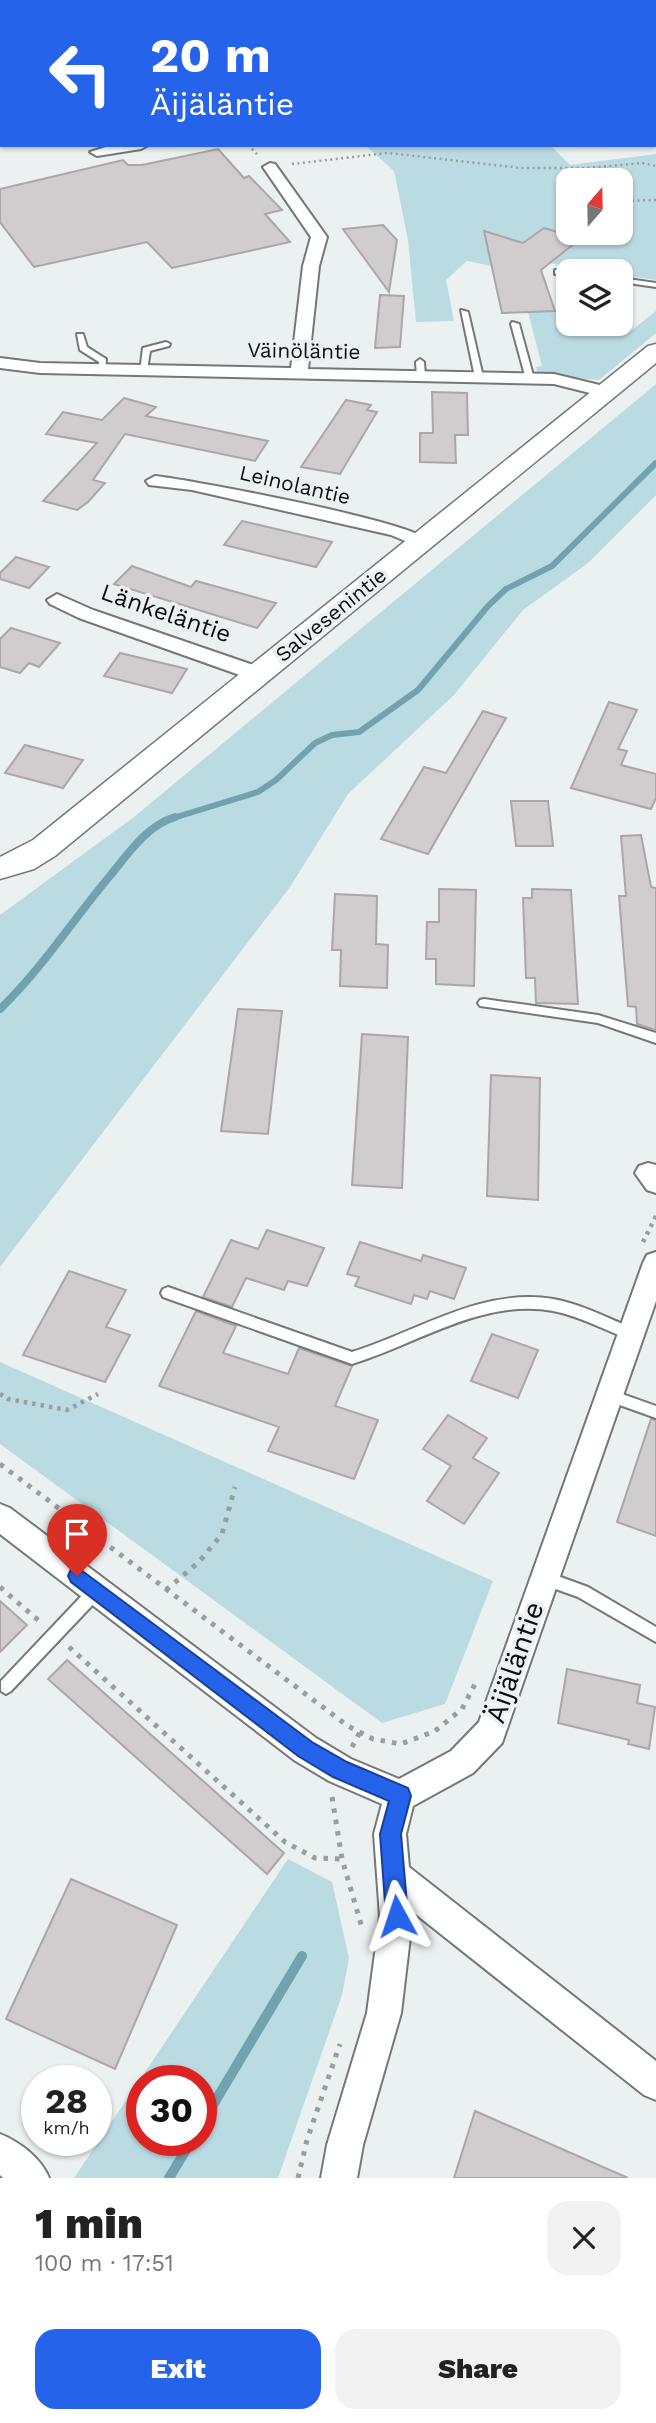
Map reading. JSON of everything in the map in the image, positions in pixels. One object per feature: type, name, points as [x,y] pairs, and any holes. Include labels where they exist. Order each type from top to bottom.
[{"type":"street","points":[[97,152],[128,147]]},
{"type":"street","points":[[270,167],[319,237],[311,266],[299,374]]},
{"type":"street","name":"Salvesenintie","points":[[0,868],[23,861],[44,848],[656,351]]},
{"type":"street","name":"Väinöläntie","points":[[0,363],[102,369],[299,374],[421,369],[479,377],[581,383],[606,392]]},
{"type":"street","name":"Leinolantie","points":[[155,481],[192,485],[397,531],[422,542]]},
{"type":"street","name":"Länkeläntie","points":[[57,600],[86,614],[258,674]]},
{"type":"street","name":"Äijäläntie","points":[[400,1796],[462,1762],[491,1732],[629,1333],[648,1256]]},
{"type":"street","points":[[0,1517],[305,1749],[340,1770],[400,1796],[390,1834],[397,1916],[384,2013],[345,2145],[340,2178]]},
{"type":"street","points":[[394,1876],[656,2083]]},
{"type":"street","points":[[0,2152],[31,2178]]},
{"type":"lane","points":[[633,282],[656,285]]},
{"type":"lane","points":[[464,312],[479,377]]},
{"type":"lane","points":[[515,324],[530,379]]},
{"type":"lane","points":[[80,336],[83,348],[103,361],[102,369]]},
{"type":"lane","points":[[143,370],[146,350],[166,344]]},
{"type":"lane","points":[[485,1003],[598,1020],[656,1038]]},
{"type":"lane","points":[[169,1293],[352,1358],[383,1350],[476,1312],[510,1304],[554,1305],[629,1333]]},
{"type":"lane","points":[[607,1395],[656,1412]]},
{"type":"lane","points":[[544,1578],[583,1592],[656,1635]]},
{"type":"lane","points":[[6,1686],[97,1591]]},
{"type":"path","points":[[270,167],[337,156],[388,153],[521,168],[556,168]]},
{"type":"path","points":[[586,168],[625,163],[656,166]]},
{"type":"path","points":[[634,201],[656,200]]},
{"type":"path","points":[[648,1256],[656,1216]]},
{"type":"path","points":[[0,1394],[8,1399],[67,1410],[99,1394]]},
{"type":"path","points":[[0,1464],[348,1726],[360,1732],[401,1744],[435,1731],[462,1709],[479,1678]]},
{"type":"path","points":[[166,1590],[199,1562],[222,1534],[235,1487]]},
{"type":"path","points":[[0,1587],[285,1842],[315,1858],[342,1859]]},
{"type":"path","points":[[360,1732],[340,1770],[331,1798],[342,1859],[364,1940]]},
{"type":"path","points":[[298,2178],[307,2140],[344,2034]]},
{"type":"shaded area","points":[[367,147],[552,147],[570,165],[656,154],[656,280],[633,277],[633,259],[556,259],[556,264],[550,263],[572,245],[634,245],[634,168],[556,168],[556,232],[544,228],[492,266],[467,261],[446,280],[454,321],[416,322],[408,240],[394,171]]},
{"type":"shaded area","points":[[556,310],[556,336],[633,336],[633,329],[656,311],[656,333],[599,380],[539,376],[536,367],[542,366],[528,312]]},
{"type":"shaded area","points":[[656,384],[656,495],[588,563],[523,610],[454,695],[348,794],[290,887],[0,1267],[0,915],[134,817]]},
{"type":"shaded area","points":[[0,1362],[493,1581],[445,1704],[382,1723],[0,1444]]},
{"type":"shaded area","points":[[288,1859],[332,1882],[349,1958],[342,1995],[278,2178],[74,2178],[89,2156],[112,2156],[112,2121],[126,2100],[126,2156],[217,2156],[217,2065],[150,2065]]},
{"type":"building","points":[[218,149],[244,178],[249,176],[282,210],[265,214],[290,242],[172,268],[147,242],[34,267],[0,222],[0,189],[123,160],[128,165],[142,165]]},
{"type":"building","points":[[383,225],[397,240],[389,292],[343,229]]},
{"type":"building","points":[[544,228],[556,232],[556,245],[572,245],[541,270],[555,311],[502,313],[484,231],[523,243]]},
{"type":"building","points":[[380,295],[404,296],[400,347],[375,348]]},
{"type":"building","points":[[432,392],[467,393],[468,435],[455,435],[456,463],[420,462],[420,433],[433,433]]},
{"type":"building","points":[[124,398],[156,407],[146,416],[268,441],[255,461],[125,434],[93,480],[105,483],[88,502],[77,510],[43,501],[97,443],[46,434],[63,412],[102,420]]},
{"type":"building","points":[[346,400],[371,405],[367,410],[377,412],[340,474],[301,467]]},
{"type":"building","points":[[242,521],[332,542],[316,567],[224,545]]},
{"type":"building","points":[[16,557],[49,567],[29,588],[0,579],[0,573]]},
{"type":"building","points":[[132,566],[191,587],[196,581],[276,603],[257,628],[114,584]]},
{"type":"building","points":[[11,628],[60,643],[39,667],[29,663],[20,673],[0,667],[0,639]]},
{"type":"building","points":[[120,653],[187,669],[172,693],[104,676]]},
{"type":"building","points":[[609,702],[637,710],[618,749],[627,751],[621,765],[656,774],[656,798],[651,809],[571,788]]},
{"type":"building","points":[[483,711],[506,718],[428,854],[381,839],[424,767],[446,773]]},
{"type":"building","points":[[25,745],[83,760],[63,788],[5,773]]},
{"type":"building","points":[[511,801],[548,801],[553,846],[516,846]]},
{"type":"building","points":[[641,835],[651,887],[656,888],[656,1030],[637,1024],[636,1007],[628,1006],[619,896],[626,896],[621,836]]},
{"type":"building","points":[[439,889],[476,890],[474,986],[436,984],[436,959],[426,959],[427,922],[439,922]]},
{"type":"building","points":[[532,889],[571,890],[578,1004],[536,1003],[535,978],[526,978],[523,898],[532,898]]},
{"type":"building","points":[[335,894],[377,896],[376,944],[388,945],[387,988],[340,986],[341,950],[332,950]]},
{"type":"building","points":[[238,1009],[282,1011],[268,1134],[221,1131]]},
{"type":"building","points":[[362,1034],[408,1037],[402,1188],[352,1185]]},
{"type":"building","points":[[491,1075],[540,1078],[538,1200],[487,1196]]},
{"type":"building","points":[[267,1230],[324,1248],[307,1286],[288,1281],[284,1290],[246,1278],[232,1307],[203,1297],[231,1240],[258,1249]]},
{"type":"building","points":[[360,1242],[421,1261],[423,1255],[466,1268],[454,1299],[430,1291],[427,1299],[414,1295],[411,1304],[355,1286],[359,1277],[347,1274]]},
{"type":"building","points":[[69,1271],[126,1290],[106,1327],[130,1335],[105,1382],[23,1355]]},
{"type":"building","points":[[196,1311],[236,1326],[223,1353],[288,1374],[299,1348],[352,1366],[335,1406],[378,1420],[354,1479],[268,1451],[279,1427],[159,1386]]},
{"type":"building","points":[[492,1334],[538,1350],[518,1398],[471,1381]]},
{"type":"building","points":[[448,1415],[487,1438],[473,1458],[499,1473],[464,1524],[427,1501],[451,1466],[423,1449]]},
{"type":"building","points":[[651,1419],[656,1420],[656,1536],[617,1522]]},
{"type":"building","points":[[0,1601],[27,1625],[0,1652]]},
{"type":"building","points":[[67,1660],[284,1853],[267,1874],[48,1679]]},
{"type":"building","points":[[567,1669],[640,1685],[637,1703],[655,1707],[649,1749],[628,1744],[629,1740],[558,1723]]},
{"type":"building","points":[[71,1879],[177,1925],[115,2069],[112,2065],[106,2065],[6,2019]]},
{"type":"building","points":[[475,2111],[628,2178],[454,2178]]},
{"type":"waterway","points":[[170,819],[258,792],[276,780],[315,743],[332,735],[359,732],[418,690],[488,606],[506,589],[552,566],[656,463]]},
{"type":"waterway","points":[[170,819],[175,817]]},
{"type":"waterway","points":[[0,1009],[43,962],[138,842],[155,827],[170,819]]},
{"type":"waterway","points":[[217,2098],[302,1956]]},
{"type":"waterway","points":[[169,2178],[182,2156]]},
{"type":"route","points":[[77,1576],[305,1749],[340,1770],[400,1796],[390,1834],[397,1916]]}]
